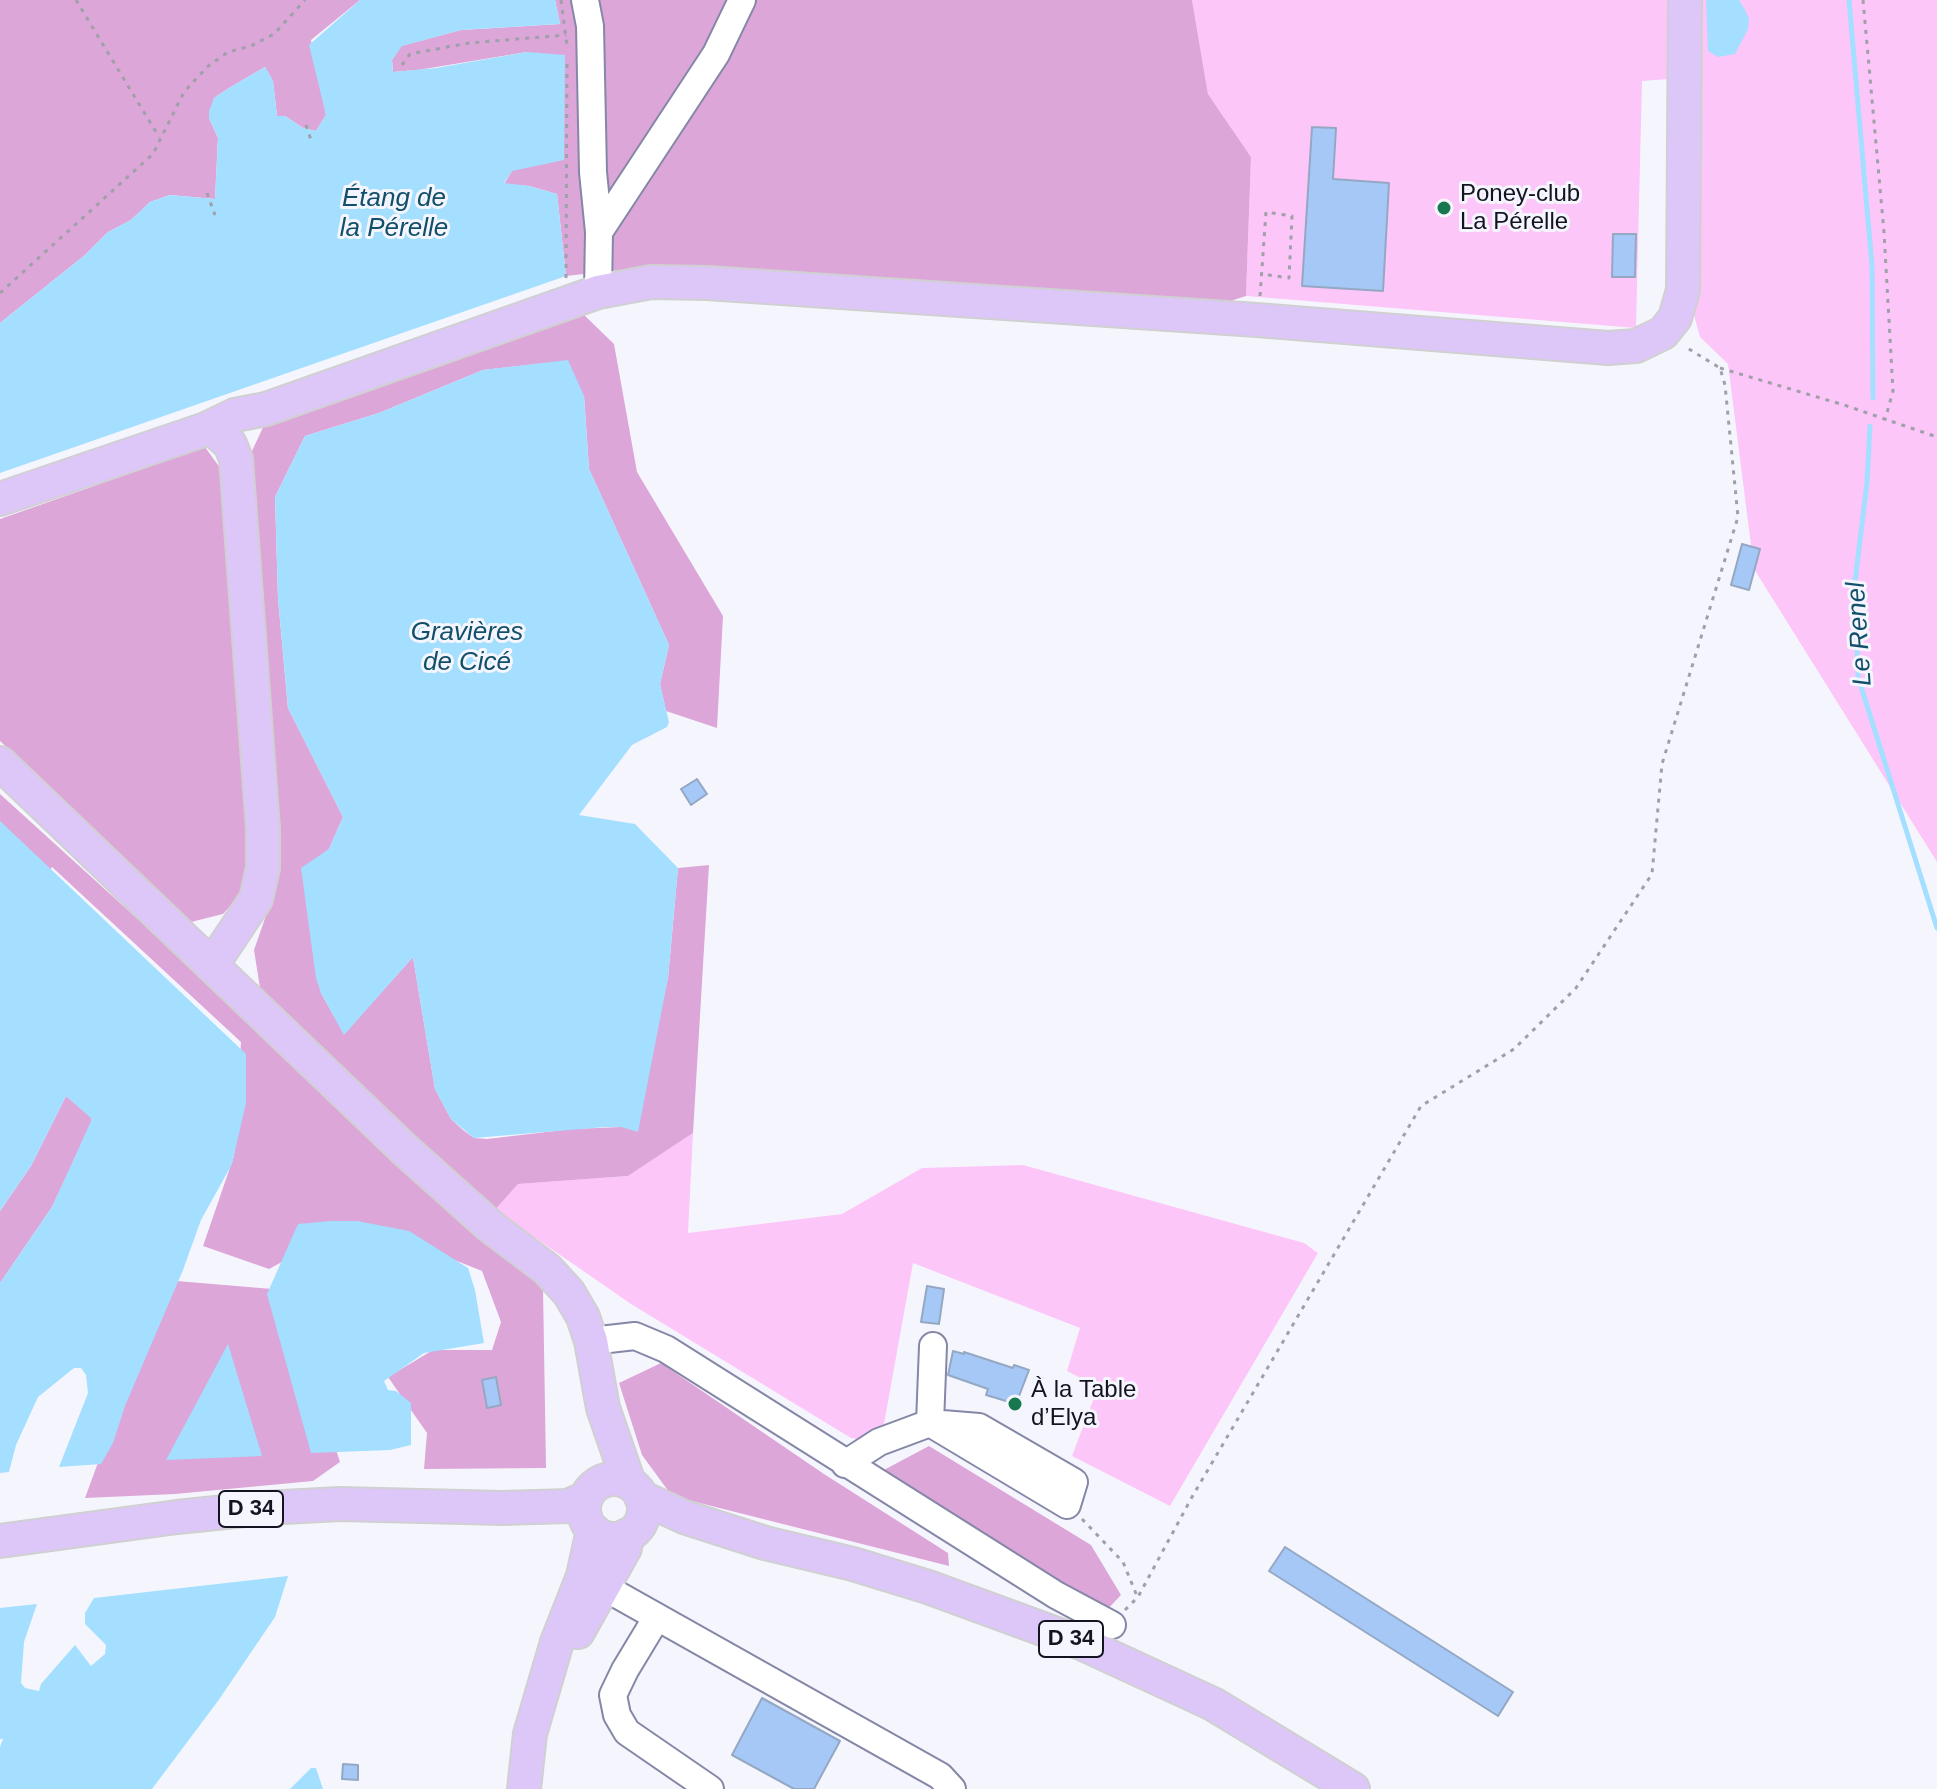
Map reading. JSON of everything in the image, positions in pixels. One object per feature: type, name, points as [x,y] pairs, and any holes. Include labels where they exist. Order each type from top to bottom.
[{"type":"main road","points":[[0,499],[206,429],[235,415],[266,409],[598,292],[651,282],[707,283],[1257,320],[1608,348],[1636,346],[1663,333],[1675,318],[1683,290],[1685,0]]},
{"type":"main road","points":[[236,459],[245,436],[266,409]]},
{"type":"main road","points":[[206,429],[216,432],[230,444],[236,459],[263,829],[263,868],[256,899],[212,965]]},
{"type":"main road","points":[[0,763],[404,1149],[490,1226],[547,1269],[569,1293],[583,1317],[591,1341],[603,1408],[612,1510],[594,1582],[545,1681],[530,1734],[524,1789]]},
{"type":"main road","name":"D 34","points":[[0,1541],[177,1517],[340,1504],[503,1508],[568,1506],[612,1510],[853,1564],[1007,1614],[1081,1643],[1213,1704],[1353,1789]]},
{"type":"street","points":[[585,0],[590,26],[593,172],[599,232],[598,292]]},
{"type":"street","points":[[599,232],[716,54],[742,0]]},
{"type":"street","points":[[591,1341],[635,1336],[666,1349],[1056,1595],[1112,1625]]},
{"type":"street","points":[[930,1423],[933,1346]]},
{"type":"street","points":[[845,1464],[879,1442],[930,1423]]},
{"type":"street","points":[[930,1423],[1067,1505]]},
{"type":"street","points":[[594,1582],[940,1776],[952,1789]]},
{"type":"street","points":[[657,1617],[613,1695],[617,1715],[627,1732],[710,1789]]},
{"type":"path","points":[[76,0],[159,138]]},
{"type":"path","points":[[0,293],[153,154],[184,92],[207,67],[228,52],[251,46],[274,34],[305,0]]},
{"type":"path","points":[[561,0],[566,35],[568,173],[565,280]]},
{"type":"path","points":[[1863,0],[1884,232],[1893,391],[1885,420]]},
{"type":"path","points":[[402,65],[410,54],[469,43],[566,35]]},
{"type":"path","points":[[306,125],[312,143]]},
{"type":"path","points":[[207,193],[215,215]]},
{"type":"path","points":[[1257,320],[1266,212],[1292,216],[1289,278],[1262,274]]},
{"type":"path","points":[[1663,333],[1720,368],[1937,437]]},
{"type":"path","points":[[1112,1625],[1138,1597],[1199,1483],[1421,1106],[1514,1049],[1576,988],[1652,874],[1662,764],[1738,517],[1725,385],[1720,368]]},
{"type":"path","points":[[1067,1505],[1123,1562],[1138,1597]]},
{"type":"shaded area","points":[[0,0],[360,0],[311,40],[326,115],[316,131],[303,128],[285,116],[277,116],[273,81],[265,67],[229,88],[214,98],[209,118],[218,138],[215,199],[170,195],[150,202],[131,220],[108,232],[85,255],[0,323]]},
{"type":"shaded area","points":[[555,0],[1192,0],[1208,94],[1251,157],[1246,296],[1221,304],[629,269],[566,276],[557,194],[529,186],[504,184],[512,171],[527,52],[393,72],[392,60],[401,46],[461,30],[560,24]]},
{"type":"shaded area","name":"Poney-club La Pérelle","points":[[1192,0],[1668,0],[1669,79],[1642,81],[1636,328],[1246,296],[1251,157],[1208,94]]},
{"type":"shaded area","points":[[1694,0],[1937,0],[1937,862],[1754,569],[1728,364],[1700,337],[1692,308]]},
{"type":"shaded area","points":[[580,311],[614,344],[637,472],[723,616],[717,728],[666,711],[660,684],[669,645],[589,469],[584,396],[546,363],[483,370],[379,413],[305,436],[275,497],[278,598],[288,708],[343,817],[329,849],[322,855],[312,942],[321,993],[344,1034],[413,957],[435,1089],[451,1119],[463,1130],[474,1138],[487,1139],[621,1127],[656,1030],[668,978],[678,868],[709,865],[693,1133],[628,1176],[518,1184],[495,1210],[373,1107],[260,988],[254,950],[270,904],[246,464],[265,423]]},
{"type":"shaded area","points":[[205,447],[228,479],[253,828],[244,891],[223,914],[191,922],[0,741],[0,519]]},
{"type":"shaded area","points":[[0,794],[543,1287],[546,1468],[424,1469],[427,1433],[388,1377],[433,1350],[492,1350],[501,1322],[482,1271],[357,1221],[269,1269],[203,1246],[234,1156],[241,1042],[52,867],[0,951]]},
{"type":"shaded area","points":[[66,1096],[92,1118],[90,1126],[52,1207],[0,1283],[0,1211],[31,1166]]},
{"type":"shaded area","points":[[693,1133],[688,1233],[842,1214],[922,1168],[1023,1165],[1304,1243],[1318,1253],[1170,1506],[1072,1456],[1098,1387],[1067,1371],[1080,1328],[913,1263],[882,1435],[866,1440],[851,1438],[631,1304],[495,1210],[518,1184],[628,1176]]},
{"type":"shaded area","points":[[165,1280],[284,1290],[340,1462],[313,1481],[175,1494],[85,1498]]},
{"type":"shaded area","points":[[661,1363],[824,1474],[948,1553],[949,1566],[672,1496],[642,1455],[619,1383]]},
{"type":"shaded area","points":[[929,1446],[1091,1545],[1121,1595],[1104,1613],[882,1471]]},
{"type":"water","name":"Étang de la Pérelle","points":[[360,0],[555,0],[560,24],[461,30],[402,46],[392,60],[393,72],[527,52],[565,55],[564,160],[512,171],[504,183],[557,194],[566,276],[0,473],[0,323],[85,255],[108,232],[131,220],[150,202],[170,195],[215,199],[218,138],[209,111],[214,98],[229,88],[265,67],[273,81],[277,116],[285,116],[303,128],[316,131],[326,115],[309,45]]},
{"type":"water","points":[[1706,0],[1739,0],[1745,10],[1749,19],[1748,29],[1735,54],[1718,57],[1708,51]]},
{"type":"water","name":"Gravières de Cicé","points":[[568,360],[584,396],[589,469],[669,645],[660,684],[669,722],[667,727],[632,745],[579,815],[635,824],[678,868],[668,978],[638,1132],[605,1127],[474,1138],[451,1119],[435,1089],[413,957],[344,1035],[316,978],[301,868],[329,849],[343,817],[288,708],[278,598],[275,497],[305,436],[379,413],[483,370]]},
{"type":"water","points":[[0,821],[246,1054],[246,1103],[232,1164],[201,1220],[125,1406],[113,1443],[101,1464],[59,1467],[88,1393],[86,1375],[81,1368],[74,1368],[38,1397],[16,1445],[9,1472],[0,1473],[0,1283],[52,1207],[92,1119],[66,1096],[31,1166],[0,1211]]},
{"type":"water","points":[[357,1221],[409,1231],[468,1268],[484,1343],[424,1353],[384,1381],[388,1390],[396,1391],[411,1403],[411,1445],[390,1450],[311,1453],[267,1294],[298,1224]]},
{"type":"water","points":[[228,1344],[262,1456],[166,1460]]},
{"type":"water","points":[[288,1576],[275,1617],[218,1701],[152,1789],[0,1789],[0,1747],[3,1739],[0,1739],[0,1608],[37,1604],[24,1642],[21,1683],[25,1688],[39,1691],[41,1684],[75,1645],[91,1666],[105,1654],[106,1645],[85,1624],[85,1613],[94,1598]]},
{"type":"water","points":[[311,1768],[316,1768],[323,1789],[290,1789]]},
{"type":"building","points":[[1312,127],[1336,128],[1333,179],[1389,183],[1383,291],[1302,286]]},
{"type":"building","points":[[1613,234],[1636,234],[1635,277],[1612,277]]},
{"type":"building","points":[[1742,544],[1760,549],[1749,590],[1731,585]]},
{"type":"building","points":[[697,779],[707,794],[691,805],[681,789]]},
{"type":"building","points":[[927,1286],[944,1289],[939,1324],[921,1322]]},
{"type":"building","points":[[953,1351],[1029,1370],[1016,1404],[986,1395],[988,1389],[948,1375]]},
{"type":"building","points":[[496,1377],[501,1405],[487,1408],[482,1380]]},
{"type":"building","points":[[1285,1547],[1513,1692],[1498,1716],[1269,1571]]},
{"type":"building","points":[[762,1698],[840,1741],[814,1789],[794,1789],[732,1755]]},
{"type":"building","points":[[343,1764],[358,1765],[358,1780],[342,1779]]},
{"type":"waterway","name":"Le Renel","points":[[1849,0],[1872,266],[1873,398]]},
{"type":"waterway","name":"Le Renel","points":[[1870,426],[1867,483],[1855,581],[1858,677],[1937,928]]},
{"type":"place","name":"Poney-club La Pérelle","points":[[1444,208]]},
{"type":"place","name":"À la Table d’Elya","points":[[1015,1404]]}]
